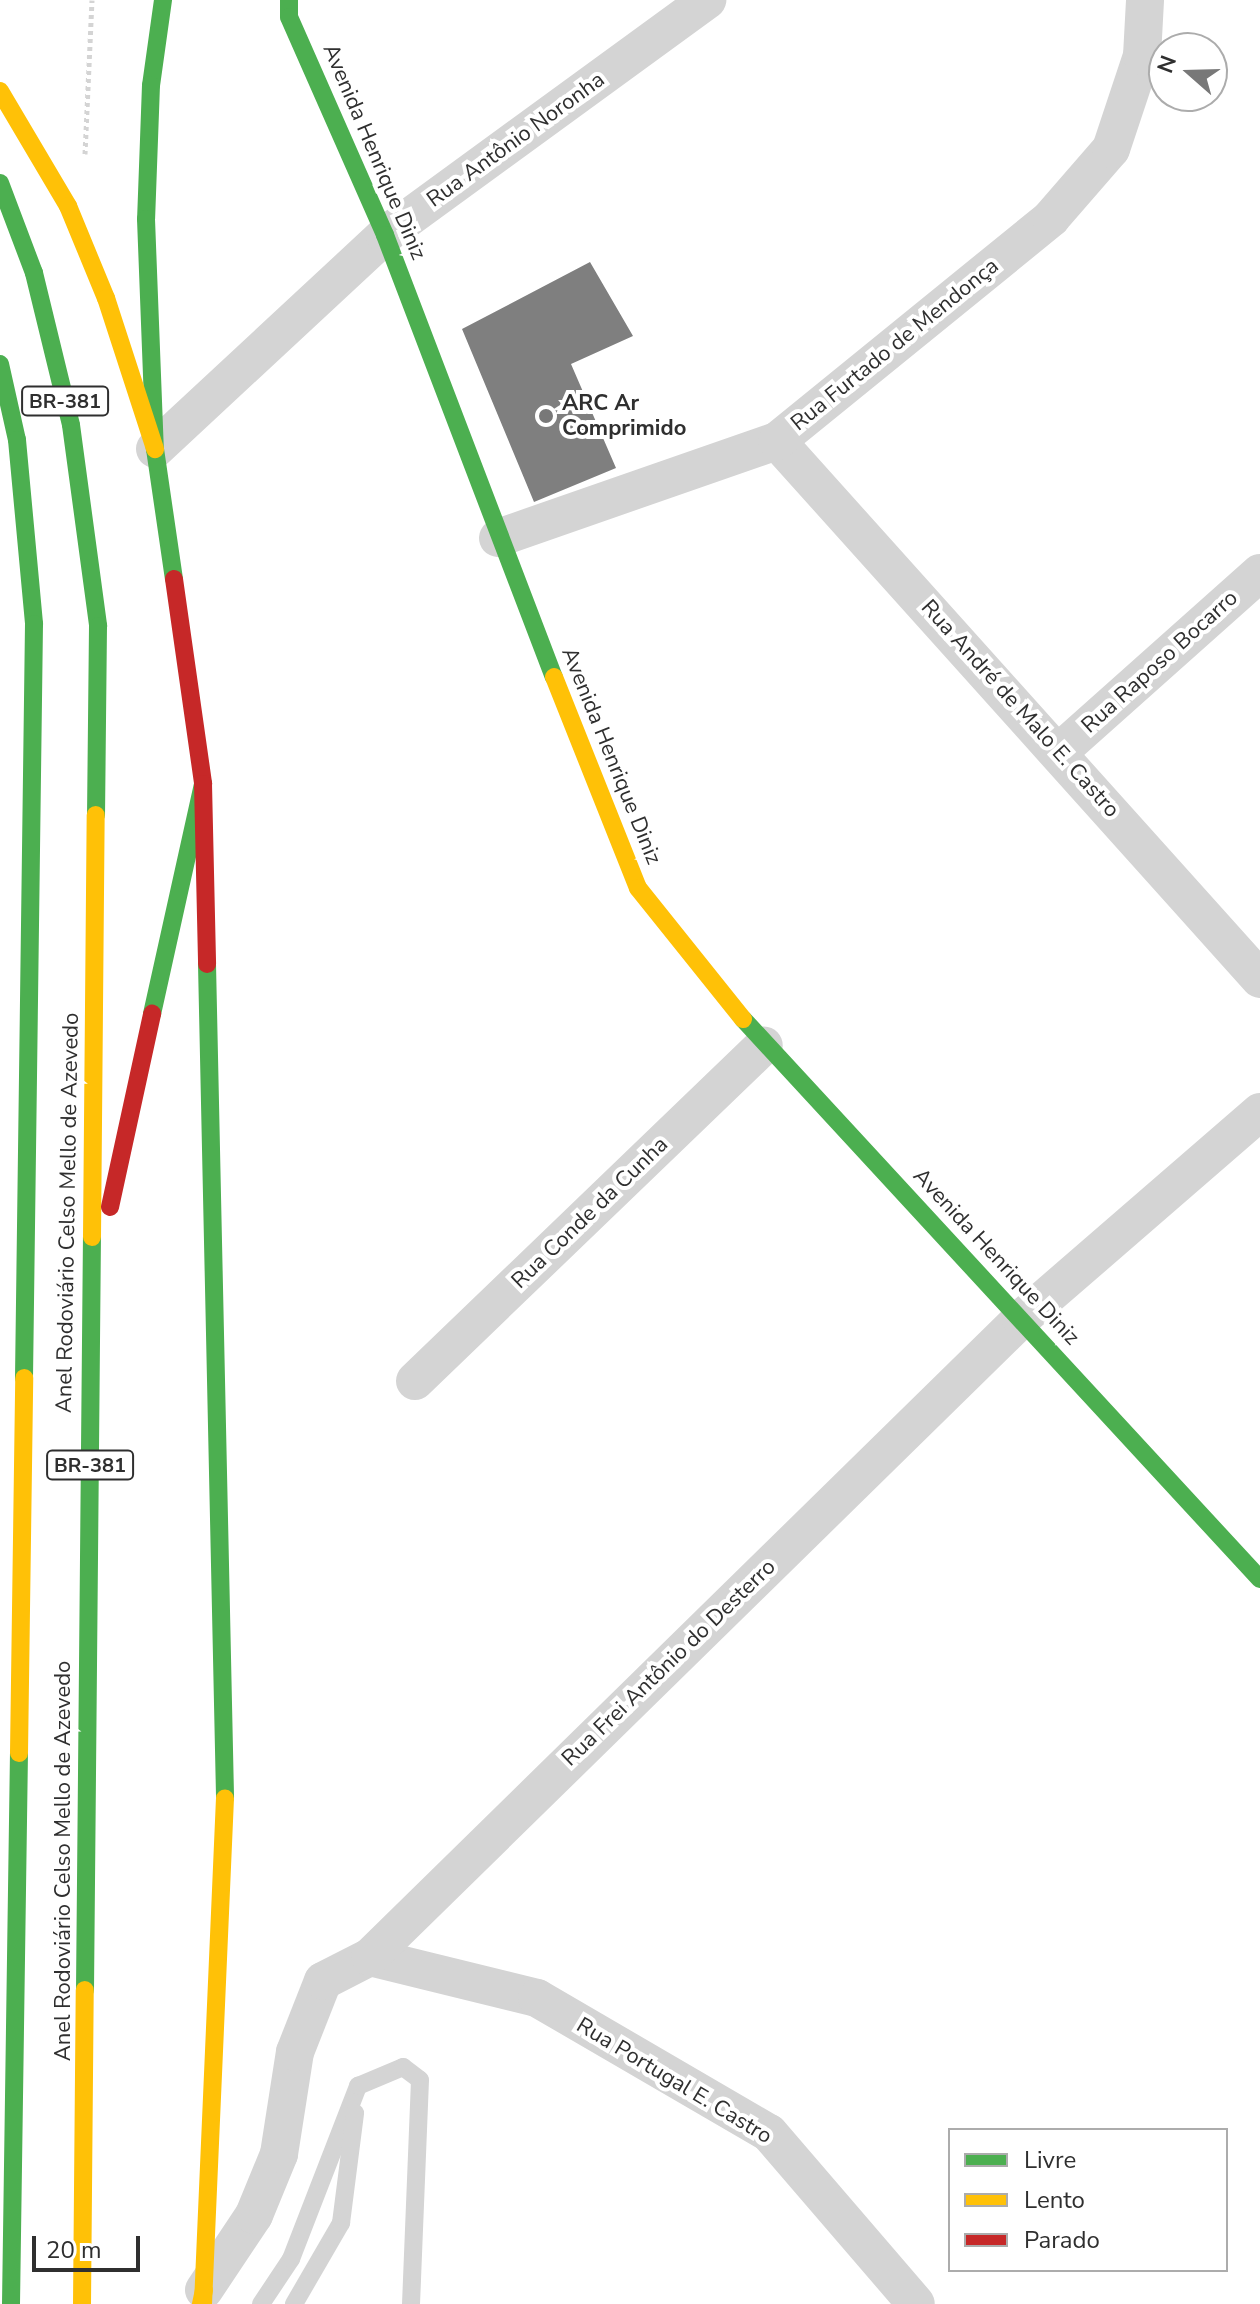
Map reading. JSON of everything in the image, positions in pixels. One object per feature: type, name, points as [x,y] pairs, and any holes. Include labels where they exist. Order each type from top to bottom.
[{"type":"main road","points":[[163,0],[151,85],[146,219],[155,449],[203,784],[225,1814],[202,2299]]},
{"type":"main road","name":"Avenida Henrique Diniz","points":[[289,0],[289,17],[385,235],[498,538],[638,888],[764,1045],[1260,1579]]},
{"type":"main road","points":[[0,91],[68,206],[106,298],[155,449]]},
{"type":"main road","name":"Anel Rodoviário Celso Mello de Azevedo","points":[[0,183],[34,273],[71,425],[98,626],[82,2304]]},
{"type":"main road","name":"Anel Rodoviário Celso Mello de Azevedo","points":[[0,364],[17,440],[34,624],[11,2304]]},
{"type":"main road","points":[[91,1295],[203,784]]},
{"type":"main road","points":[[9,1024],[31,877]]},
{"type":"street","name":"Rua Antônio Noronha","points":[[155,449],[385,235],[707,0]]},
{"type":"street","name":"Rua Furtado de Mendonça","points":[[498,538],[777,441],[1051,218],[1111,149],[1142,56],[1145,0]]},
{"type":"street","name":"Rua André de Malo E. Castro","points":[[777,441],[1260,979]]},
{"type":"street","name":"Rua Raposo Bocarro","points":[[1059,752],[1260,573]]},
{"type":"street","name":"Rua Conde da Cunha","points":[[415,1381],[764,1045]]},
{"type":"street","name":"Rua Frei Antônio do Desterro","points":[[202,2299],[254,2215],[279,2154],[295,2052],[323,1981],[370,1957],[1021,1319],[1260,1112]]},
{"type":"street","name":"Rua Portugal E. Castro","points":[[370,1957],[537,1998],[769,2133],[911,2302]]},
{"type":"lane","points":[[261,2304],[291,2259],[358,2086],[403,2067],[420,2080],[411,2304]]},
{"type":"lane","points":[[294,2304],[341,2223],[358,2086]]},
{"type":"path","points":[[84,163],[92,0]]},
{"type":"building","name":"ARC Ar Comprimido","points":[[590,262],[633,336],[571,364],[616,468],[534,502],[462,329]]},
{"type":"traffic: fast","points":[[163,0],[151,85],[146,219],[155,449],[174,579]]},
{"type":"traffic: fast","points":[[289,0],[289,17],[385,235],[554,677]]},
{"type":"traffic: fast","points":[[0,183],[34,273],[71,425],[98,626],[96,815]]},
{"type":"traffic: fast","points":[[0,364],[17,440],[34,624],[24,1378]]},
{"type":"traffic: fast","points":[[152,1014],[203,784]]},
{"type":"traffic: fast","points":[[207,964],[225,1798]]},
{"type":"traffic: fast","points":[[743,1019],[1260,1579]]},
{"type":"traffic: fast","points":[[85,1990],[92,1237]]},
{"type":"traffic: fast","points":[[11,2304],[19,1753]]},
{"type":"traffic: slow","points":[[0,91],[68,206],[106,298],[155,449]]},
{"type":"traffic: slow","points":[[554,677],[638,888],[743,1019]]},
{"type":"traffic: slow","points":[[92,1237],[96,815]]},
{"type":"traffic: slow","points":[[19,1753],[24,1378]]},
{"type":"traffic: slow","points":[[203,2304],[225,1798]]},
{"type":"traffic: slow","points":[[82,2304],[85,1990]]},
{"type":"traffic: slow","points":[[201,2304],[204,2290]]},
{"type":"traffic: jam","points":[[174,579],[203,784],[207,964]]},
{"type":"traffic: jam","points":[[110,1207],[152,1014]]},
{"type":"place","name":"ARC Ar Comprimido","points":[[546,416]]}]
